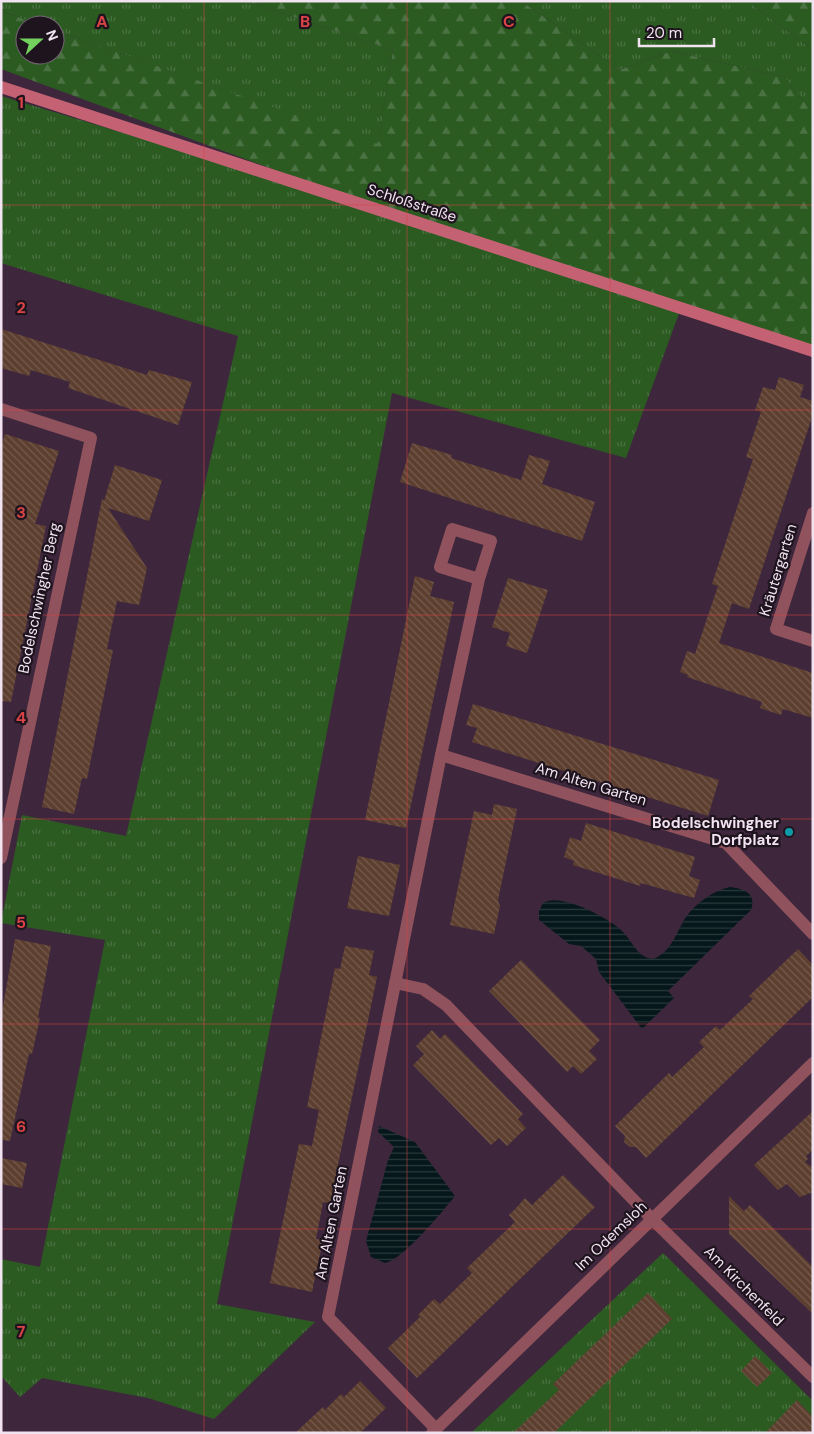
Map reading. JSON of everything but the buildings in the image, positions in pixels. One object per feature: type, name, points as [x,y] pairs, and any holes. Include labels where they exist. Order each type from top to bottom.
[{"type":"street","name":"Schloßstraße","points":[[1,87],[813,351]]},
{"type":"street","name":"Bodelschwingher Berg","points":[[1,410],[91,438],[1,858]]},
{"type":"street","name":"Kräutergarten","points":[[813,513],[776,629],[813,641]]},
{"type":"street","name":"Am Alten Garten","points":[[434,1431],[328,1317],[441,755],[479,580],[491,541],[452,529],[440,567],[479,580]]},
{"type":"street","name":"Am Alten Garten","points":[[441,755],[726,843],[813,934]]},
{"type":"street","points":[[395,983],[423,989],[446,1005],[652,1218]]},
{"type":"street","name":"Im Odemsloh","points":[[434,1431],[813,1063]]},
{"type":"street","name":"Am Kirchenfeld","points":[[652,1218],[813,1377]]},
{"type":"green space","points":[[1,1],[246,1],[393,50],[378,145],[65,34],[65,15],[15,16],[1,11]]},
{"type":"green space","points":[[246,1],[521,1],[620,70],[671,51],[784,77],[813,112],[813,351],[405,218],[1,69],[1,11],[15,16],[15,65],[65,65],[65,34],[378,144],[393,50]]},
{"type":"green space","points":[[521,1],[751,1],[751,4],[813,50],[813,112],[784,77],[671,51],[620,70]]},
{"type":"green space","points":[[751,1],[813,1],[813,50],[751,4]]},
{"type":"green space","points":[[1,96],[405,218],[681,308],[626,458],[392,393],[217,1304],[315,1322],[214,1419],[148,1398],[42,1378],[20,1397],[1,1376],[1,1259],[40,1267],[105,940],[1,923],[22,815],[126,836],[238,336],[1,263]]},
{"type":"green space","points":[[663,1253],[813,1401],[813,1433],[471,1433]]},
{"type":"shaded area","points":[[730,887],[740,889],[751,896],[751,910],[668,991],[674,998],[642,1029],[599,972],[596,959],[581,946],[569,944],[539,920],[539,911],[543,903],[561,901],[584,908],[616,926],[626,935],[639,952],[647,958],[653,959],[665,952],[686,917],[695,907],[712,894]]},
{"type":"shaded area","points":[[379,1126],[415,1142],[455,1196],[412,1244],[393,1260],[385,1263],[371,1257],[366,1241],[388,1160],[394,1147],[378,1132]]},
{"type":"place","name":"Bodelschwingher Dorfplatz","points":[[789,832]]}]
